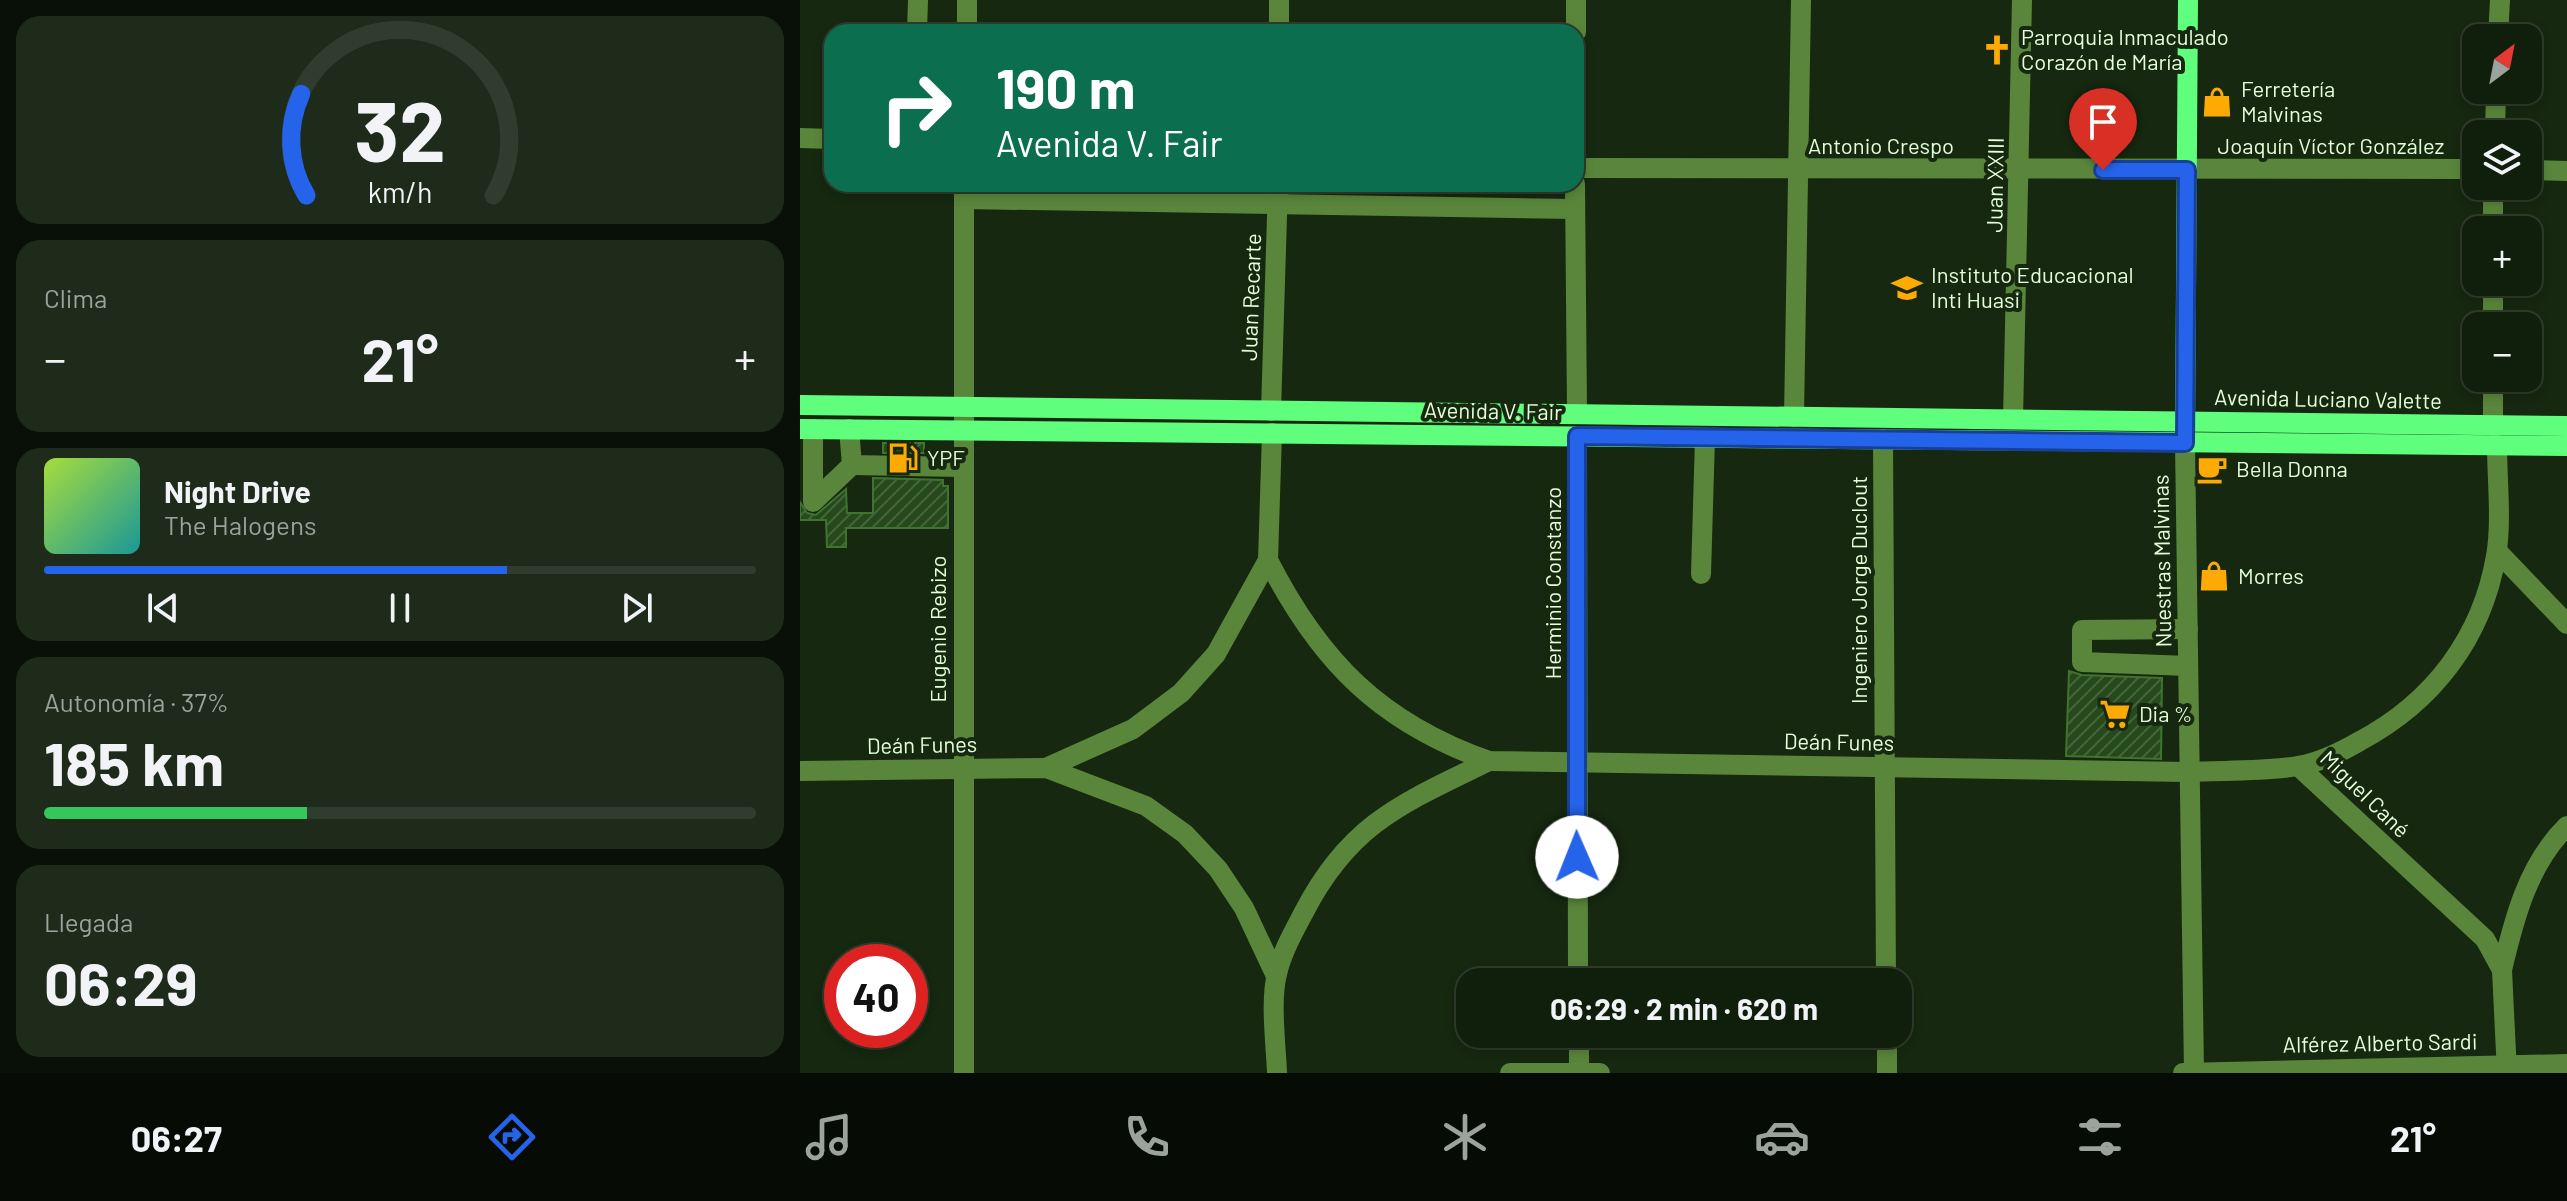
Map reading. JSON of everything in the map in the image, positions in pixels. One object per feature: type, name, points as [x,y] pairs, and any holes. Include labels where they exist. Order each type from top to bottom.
[{"type":"main road","name":"Nuestras Malvinas","points":[[2185,443],[2188,0]]},
{"type":"main road","name":"Avenida V. Fair","points":[[800,405],[2184,421]]},
{"type":"main road","name":"Herminio Constanzo","points":[[1577,413],[1577,436]]},
{"type":"main road","name":"Avenida Luciano Valette","points":[[2184,421],[2495,436],[2567,446]]},
{"type":"main road","name":"Avenida Luciano Valette","points":[[2185,443],[2495,436],[2567,426]]},
{"type":"main road","name":"Avenida V. Fair","points":[[806,429],[2185,443]]},
{"type":"street","points":[[917,24],[918,0]]},
{"type":"street","points":[[967,0],[967,24]]},
{"type":"street","points":[[1279,0],[1279,24]]},
{"type":"street","points":[[1576,0],[1576,24]]},
{"type":"street","points":[[1794,417],[1801,0]]},
{"type":"street","name":"Juan XXIII","points":[[2013,419],[2022,0]]},
{"type":"street","points":[[2499,24],[2500,0]]},
{"type":"street","points":[[800,138],[824,139]]},
{"type":"street","name":"Antonio Crespo","points":[[1584,168],[2187,170]]},
{"type":"street","name":"Joaquín Víctor González","points":[[2187,170],[2462,169]]},
{"type":"street","points":[[2542,170],[2567,171]]},
{"type":"street","points":[[964,192],[1278,206],[1574,209]]},
{"type":"street","name":"Eugenio Rebizo","points":[[964,192],[964,1073]]},
{"type":"street","name":"Juan Recarte","points":[[1271,411],[1278,192]]},
{"type":"street","name":"Herminio Constanzo","points":[[1575,192],[1577,413]]},
{"type":"street","name":"Miguel Cané","points":[[2493,392],[2497,551],[2478,619],[2445,675],[2381,730],[2338,753],[2298,766],[2485,939],[2502,970]]},
{"type":"street","points":[[806,429],[812,466],[813,502],[852,465]]},
{"type":"street","points":[[849,429],[852,465]]},
{"type":"street","points":[[1046,768],[1133,729],[1181,693],[1216,654],[1268,560],[1272,433]]},
{"type":"street","name":"Herminio Constanzo","points":[[1577,436],[1578,968]]},
{"type":"street","points":[[1701,574],[1705,438]]},
{"type":"street","name":"Ingeniero Jorge Duclout","points":[[1883,439],[1886,968]]},
{"type":"street","name":"Nuestras Malvinas","points":[[2185,443],[2190,1072]]},
{"type":"street","points":[[812,466],[962,467]]},
{"type":"street","points":[[2497,551],[2567,624]]},
{"type":"street","points":[[1268,560],[1289,601],[1319,643],[1360,687],[1400,721],[1443,745],[1489,761]]},
{"type":"street","points":[[2188,629],[2082,630],[2082,662],[2188,666]]},
{"type":"street","points":[[1276,976],[1319,883],[1343,850],[1370,825],[1404,802],[1489,761]]},
{"type":"street","name":"Deán Funes","points":[[1489,761],[2187,772],[2298,766]]},
{"type":"street","points":[[1046,768],[1146,806],[1185,834],[1218,869],[1244,908],[1276,976],[1277,1073]]},
{"type":"street","name":"Deán Funes","points":[[800,771],[1046,768]]},
{"type":"street","points":[[2507,1069],[2502,970],[2515,917],[2535,871],[2567,826]]},
{"type":"street","points":[[1579,1048],[1579,1073]]},
{"type":"street","points":[[1887,1048],[1887,1073]]},
{"type":"street","name":"Alférez Alberto Sardi","points":[[2190,1072],[2507,1069],[2567,1064]]},
{"type":"street","points":[[1510,1073],[1600,1073]]},
{"type":"building","points":[[883,443],[924,443],[924,453],[883,453]]},
{"type":"building","points":[[873,478],[943,480],[943,486],[948,486],[948,528],[846,528],[846,547],[827,547],[826,520],[800,520],[800,502],[807,513],[816,515],[846,489],[847,513],[873,513]]},
{"type":"building","name":"Dia %","points":[[2069,671],[2082,675],[2162,678],[2161,759],[2066,756]]},
{"type":"place","name":"Parroquia Inmaculado Corazón de María","points":[[1997,50]]},
{"type":"place","name":"Ferretería Malvinas","points":[[2217,102]]},
{"type":"place","name":"Instituto Educacional Inti Huasi","points":[[1907,288]]},
{"type":"place","name":"YPF","points":[[903,458]]},
{"type":"place","name":"Bella Donna","points":[[2212,469]]},
{"type":"place","name":"Morres","points":[[2214,576]]},
{"type":"place","name":"Dia %","points":[[2115,714]]},
{"type":"route","points":[[1577,857],[1577,436],[2185,443],[2187,170],[2103,170]]}]
